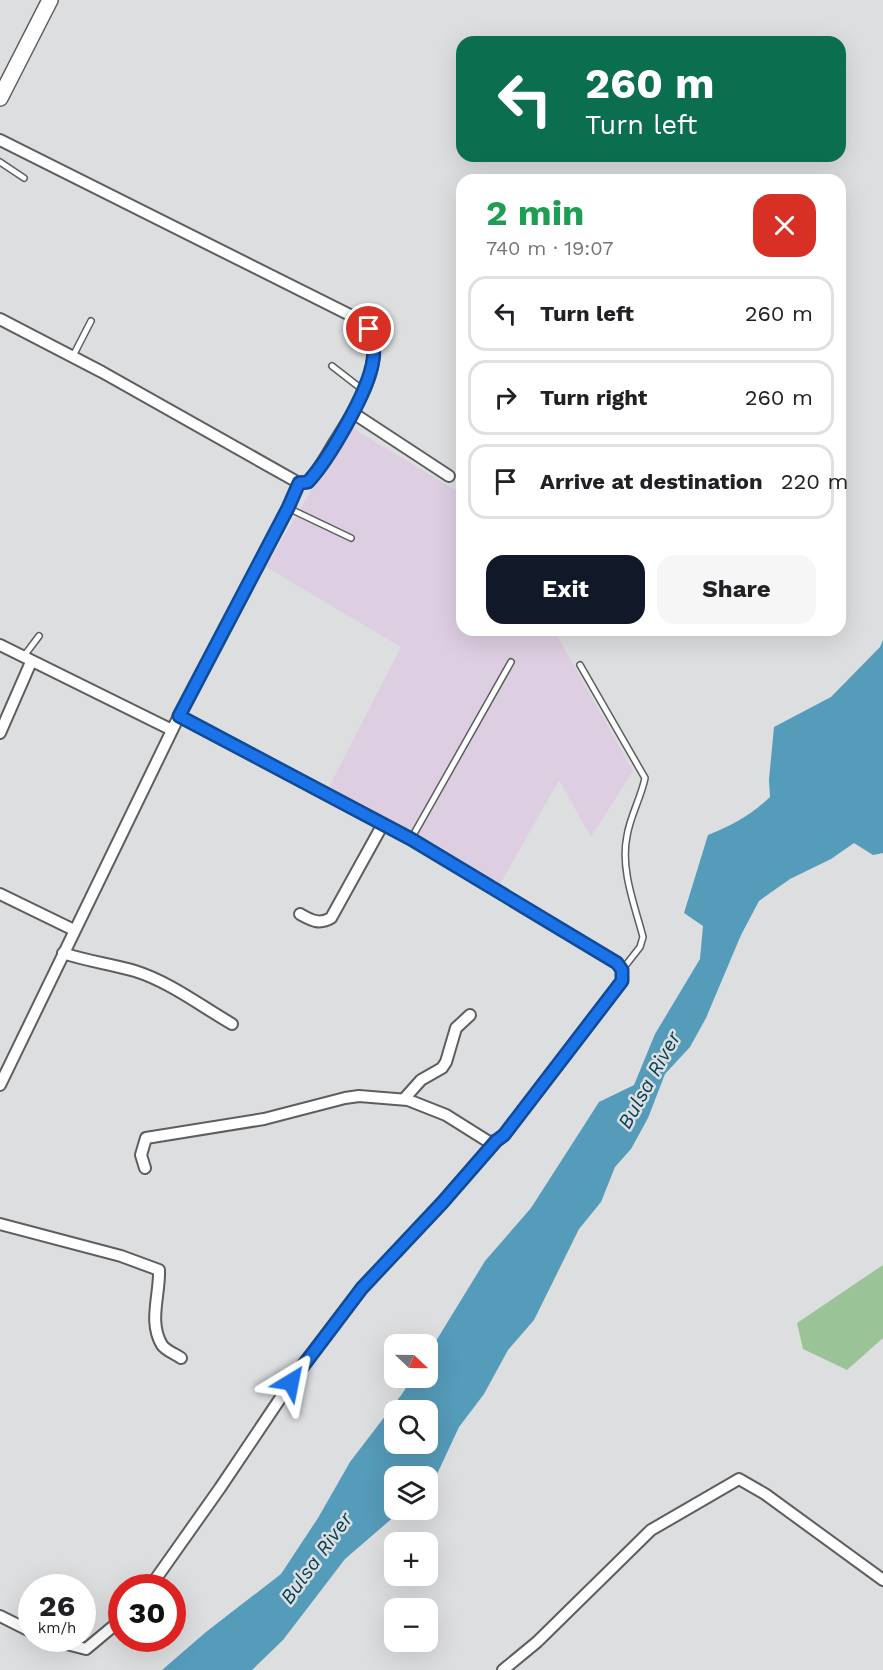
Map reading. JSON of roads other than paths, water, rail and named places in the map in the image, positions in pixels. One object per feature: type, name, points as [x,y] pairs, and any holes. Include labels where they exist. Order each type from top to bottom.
[{"type":"main road","points":[[0,98],[50,0]]},
{"type":"street","points":[[0,140],[352,316],[369,329],[374,343],[374,359],[370,375],[353,413],[316,474],[308,482],[299,483],[73,356],[0,319]]},
{"type":"street","points":[[353,413],[449,476]]},
{"type":"street","points":[[1,1080],[172,730],[299,483]]},
{"type":"street","points":[[0,645],[172,730]]},
{"type":"street","points":[[0,734],[27,660]]},
{"type":"street","points":[[159,1574],[302,1366],[362,1288],[504,1135],[622,981],[622,970],[617,963],[411,839],[179,716]]},
{"type":"street","points":[[300,914],[316,922],[326,922],[331,918],[383,824]]},
{"type":"street","points":[[0,894],[74,930]]},
{"type":"street","points":[[63,953],[90,962],[136,971],[168,985],[232,1024]]},
{"type":"street","points":[[404,1100],[421,1080],[442,1068],[456,1028],[470,1015]]},
{"type":"street","points":[[145,1168],[141,1155],[146,1138],[264,1119],[359,1096],[404,1100],[446,1115],[489,1142],[496,1141]]},
{"type":"street","points":[[0,1224],[121,1256],[159,1270],[160,1285],[154,1317],[155,1328],[162,1346],[181,1358]]},
{"type":"street","points":[[503,1670],[537,1642],[651,1530],[740,1479],[765,1494],[883,1580]]},
{"type":"street","points":[[0,1616],[18,1625]]},
{"type":"street","points":[[96,1641],[108,1631]]},
{"type":"lane","points":[[0,162],[24,178]]},
{"type":"lane","points":[[73,356],[91,321]]},
{"type":"lane","points":[[332,366],[363,390]]},
{"type":"lane","points":[[288,508],[351,538]]},
{"type":"lane","points":[[27,660],[39,636]]},
{"type":"lane","points":[[411,839],[512,662]]},
{"type":"lane","points":[[580,665],[645,778],[639,804],[627,834],[625,852],[627,872],[643,938],[640,947],[622,970]]},
{"type":"water","name":"Bulsa River","points":[[883,640],[883,853],[873,855],[854,843],[831,859],[790,879],[759,901],[741,935],[706,1018],[690,1047],[665,1074],[648,1118],[631,1149],[615,1167],[601,1202],[579,1229],[534,1320],[508,1350],[484,1394],[459,1427],[438,1472],[438,1466],[384,1466],[384,1520],[390,1520],[345,1559],[283,1640],[252,1670],[162,1670],[183,1652],[186,1652],[186,1649],[206,1632],[281,1574],[318,1518],[350,1462],[384,1418],[384,1454],[438,1454],[438,1400],[397,1400],[406,1388],[438,1388],[438,1338],[485,1261],[531,1208],[599,1102],[634,1085],[655,1034],[700,959],[703,926],[684,913],[708,835],[741,819],[770,797],[769,780],[774,727],[831,697],[880,647]]}]
